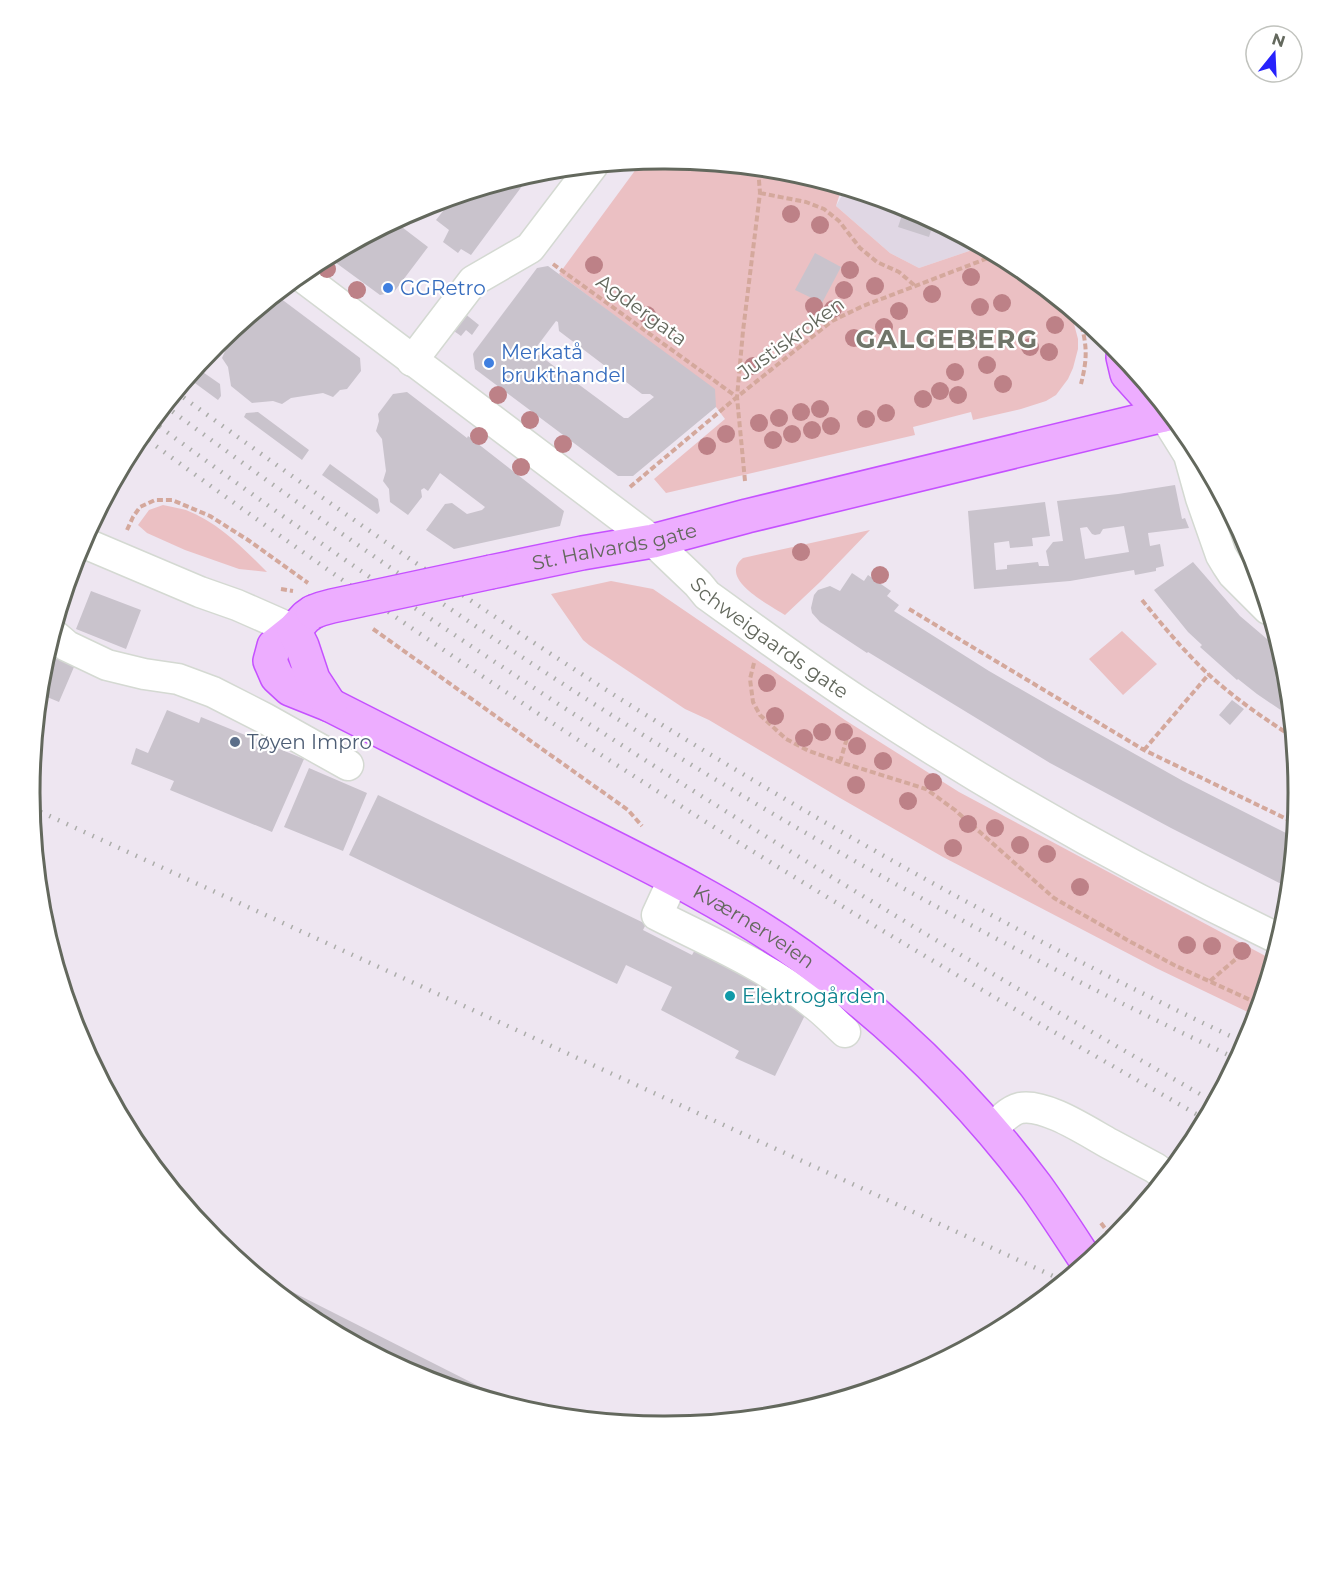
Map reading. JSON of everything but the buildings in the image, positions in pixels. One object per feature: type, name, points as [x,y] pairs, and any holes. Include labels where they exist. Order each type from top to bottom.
[{"type":"main road","name":"St. Halvards gate","points":[[307,610],[582,553],[652,541],[747,516],[1097,433],[1160,414]]},
{"type":"main road","points":[[270,661],[274,646],[307,610]]},
{"type":"main road","points":[[307,610],[302,646],[313,679],[330,705]]},
{"type":"main road","name":"Kværnerveien","points":[[270,661],[277,677],[290,689],[330,705],[674,878],[746,919],[800,955],[846,990],[911,1046],[962,1097],[1035,1186],[1082,1255]]},
{"type":"street","points":[[412,361],[473,281],[530,248],[586,174]]},
{"type":"street","name":"Schweigaards gate","points":[[308,281],[652,541],[698,584],[706,596],[858,702],[1032,808],[1271,935]]},
{"type":"street","points":[[1190,459],[1215,539],[1227,565],[1255,596]]},
{"type":"street","points":[[91,547],[237,605],[307,610]]},
{"type":"street","points":[[200,592],[235,614],[248,626],[258,637],[270,661]]},
{"type":"street","points":[[60,640],[67,646],[107,665],[178,679],[213,692],[348,765]]},
{"type":"street","points":[[674,878],[657,915],[748,961],[798,992],[845,1032]]},
{"type":"street","points":[[991,1131],[1015,1110],[1027,1107],[1036,1108],[1066,1120],[1160,1171]]},
{"type":"path","points":[[745,481],[737,397],[760,193],[759,176]]},
{"type":"path","points":[[760,193],[806,201],[824,209],[839,221],[860,248],[877,262],[899,272],[915,286]]},
{"type":"path","name":"Agdergata","points":[[530,248],[737,397]]},
{"type":"path","name":"Justiskroken","points":[[629,488],[832,321],[862,306],[986,259]]},
{"type":"path","points":[[1081,384],[1086,363],[1083,331]]},
{"type":"path","points":[[126,531],[140,507],[155,500],[172,500],[210,516],[289,568],[307,610]]},
{"type":"path","points":[[1142,600],[1177,642],[1209,674],[1284,731]]},
{"type":"path","points":[[909,609],[1144,750],[1287,820]]},
{"type":"path","points":[[370,627],[628,810],[649,834]]},
{"type":"path","points":[[754,662],[750,679],[753,702],[760,715],[786,739],[809,751],[926,789],[955,810],[1054,898],[1129,941],[1251,1000]]},
{"type":"path","points":[[1144,750],[1209,674]]},
{"type":"shaded area","points":[[636,170],[705,170],[745,174],[786,181],[840,195],[836,206],[890,253],[919,268],[971,250],[1044,298],[1074,323],[1078,349],[1068,379],[1056,395],[1046,401],[973,420],[971,412],[913,427],[915,435],[666,493],[654,479],[725,419],[716,407],[627,325],[559,274]]},
{"type":"shaded area","points":[[842,195],[864,202],[903,216],[971,250],[919,268],[890,253],[836,206]]},
{"type":"shaded area","points":[[163,505],[186,510],[209,522],[230,537],[267,572],[239,569],[185,550],[147,533],[138,525],[149,510]]},
{"type":"shaded area","points":[[870,530],[785,615],[749,591],[736,574],[737,566],[743,558]]},
{"type":"shaded area","points":[[611,581],[653,589],[845,720],[959,792],[1265,956],[1247,1012],[1156,968],[943,857],[709,720],[685,709],[583,640],[551,594]]},
{"type":"shaded area","points":[[1122,631],[1157,664],[1123,695],[1089,659]]},
{"type":"railway","points":[[182,397],[341,511],[453,588],[622,700],[698,747],[929,881],[1086,965],[1236,1039]]},
{"type":"railway","points":[[171,410],[443,604],[537,667],[707,774],[793,826],[968,924],[1229,1055]]},
{"type":"railway","points":[[160,427],[409,604],[672,778],[941,943],[1207,1098]]},
{"type":"railway","points":[[149,441],[400,620],[665,796],[798,880],[933,961],[1197,1115]]},
{"type":"railway","points":[[41,812],[1056,1277]]},
{"type":"place","name":"GGRetro","points":[[388,288]]},
{"type":"place","name":"Merkatå brukthandel","points":[[489,363]]},
{"type":"place","name":"Tøyen Impro","points":[[235,742]]},
{"type":"place","name":"Elektrogården","points":[[730,996]]},
{"type":"district","name":"GALGEBERG","points":[[947,339]]}]
